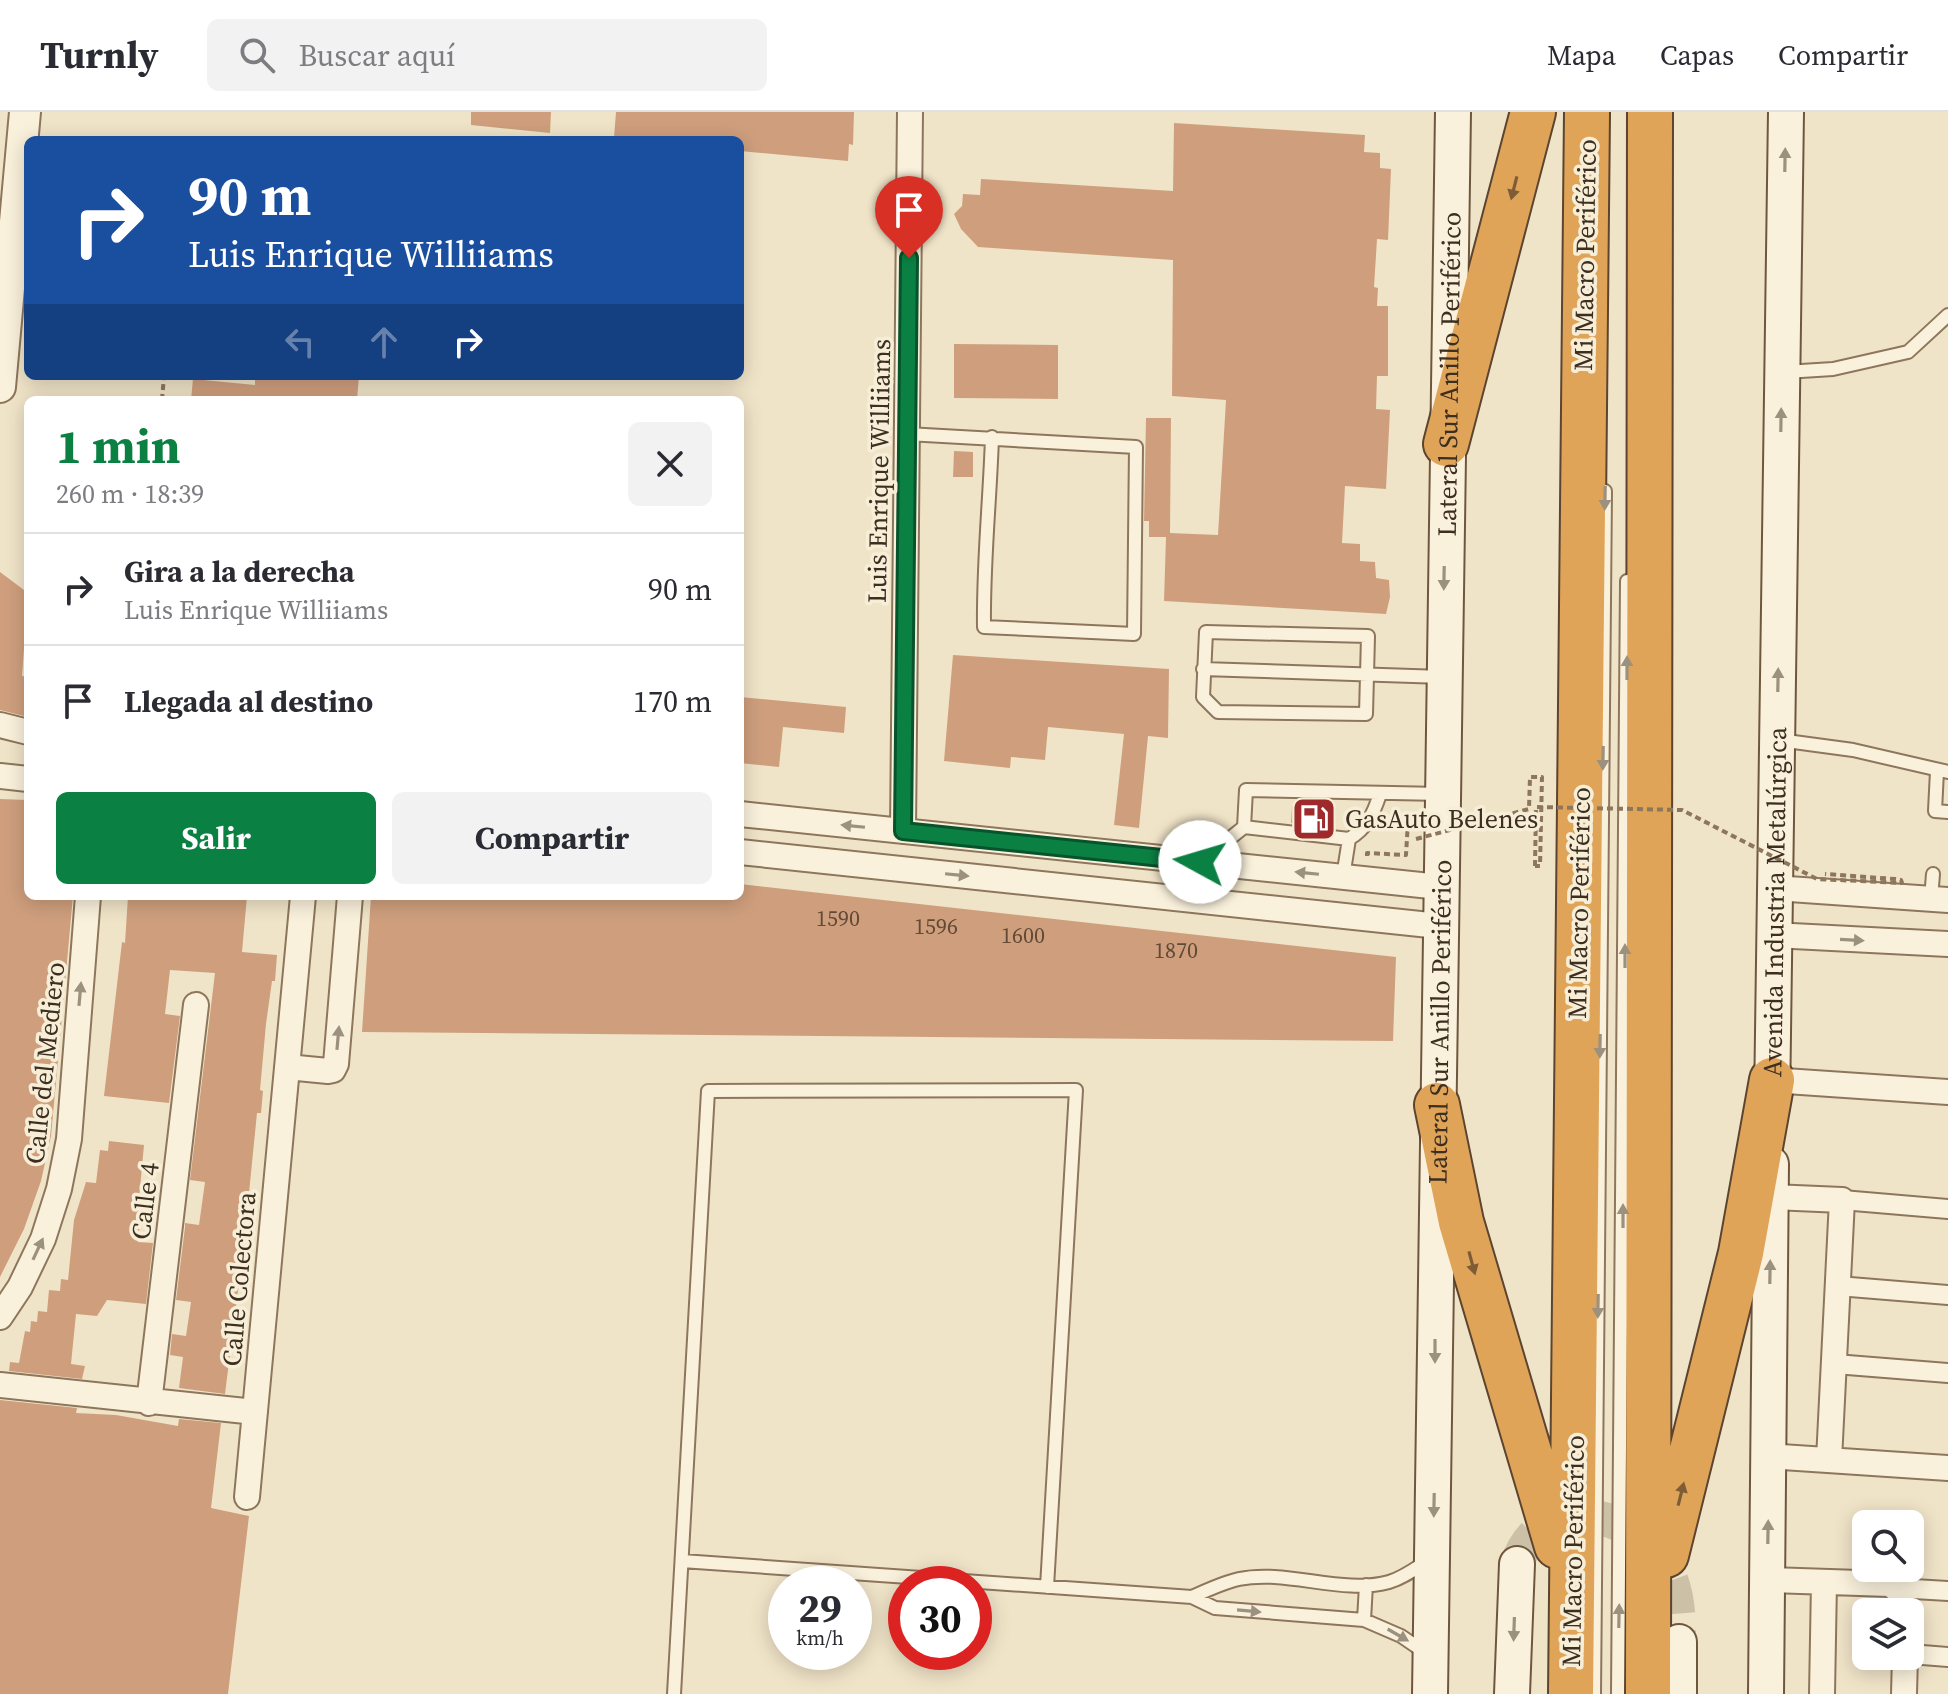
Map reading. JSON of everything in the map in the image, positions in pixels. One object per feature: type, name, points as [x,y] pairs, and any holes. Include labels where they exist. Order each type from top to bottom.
[{"type":"highway","points":[[1446,444],[1533,112]]},
{"type":"highway","points":[[1571,1694],[1587,112]]},
{"type":"highway","points":[[1650,112],[1664,1633]]},
{"type":"highway","points":[[1648,1694],[1664,1633],[1741,1253],[1772,1080]]},
{"type":"highway","points":[[1437,1105],[1465,1237],[1534,1462],[1572,1600]]},
{"type":"main road","name":"Lateral Sur Anillo Periférico","points":[[1430,1694],[1440,887],[1433,819],[1443,677],[1453,112]]},
{"type":"main road","name":"Avenida Industria Metalúrgica","points":[[1766,1694],[1786,112]]},
{"type":"main road","points":[[1512,1694],[1517,1564]]},
{"type":"main road","points":[[1664,1633],[1679,1694]]},
{"type":"street","points":[[0,387],[9,195],[25,112]]},
{"type":"street","name":"Luis Enrique Williiams","points":[[903,831],[910,112]]},
{"type":"street","points":[[0,725],[24,731]]},
{"type":"street","points":[[0,776],[24,779]]},
{"type":"street","points":[[744,814],[1440,887]]},
{"type":"street","points":[[744,852],[1439,926]]},
{"type":"street","points":[[1775,888],[1937,891]]},
{"type":"street","name":"Calle del Mediero","points":[[0,1317],[20,1287],[43,1239],[59,1189],[69,1139],[88,900]]},
{"type":"street","name":"Calle Colectora","points":[[247,1497],[303,900]]},
{"type":"street","points":[[287,1067],[328,1071],[333,1070],[336,1064],[350,900]]},
{"type":"street","points":[[1774,935],[1948,944]]},
{"type":"street","name":"Calle 4","points":[[149,1403],[196,1005]]},
{"type":"street","points":[[1772,1080],[1948,1092]]},
{"type":"street","points":[[1771,1197],[1948,1209]]},
{"type":"street","points":[[1829,1460],[1842,1200]]},
{"type":"street","points":[[1838,1286],[1948,1295]]},
{"type":"street","points":[[1835,1364],[1948,1373]]},
{"type":"street","points":[[0,1385],[255,1412]]},
{"type":"street","points":[[1768,1456],[1948,1468]]},
{"type":"street","points":[[1767,1580],[1889,1584],[1899,1598]]},
{"type":"street","points":[[1822,1694],[1824,1582]]},
{"type":"street","points":[[1911,1598],[1948,1591]]},
{"type":"street","points":[[1924,1656],[1948,1657]]},
{"type":"street","points":[[1904,1694],[1906,1670]]},
{"type":"lane","points":[[1782,372],[1833,369],[1908,352],[1948,315]]},
{"type":"lane","points":[[907,434],[992,437],[1136,447],[1134,634],[984,627],[983,569],[990,505],[992,437]]},
{"type":"lane","name":"Mi Macro Periférico","points":[[1594,1694],[1605,480]]},
{"type":"lane","name":"Mi Macro Periférico","points":[[1618,1694],[1628,575]]},
{"type":"lane","points":[[1206,632],[1368,636],[1366,714],[1218,712],[1203,697],[1203,669],[1206,632]]},
{"type":"lane","points":[[1203,669],[1443,677]]},
{"type":"lane","points":[[1777,740],[1853,750],[1943,772],[1935,811],[1948,812]]},
{"type":"lane","points":[[1244,827],[1246,790],[1380,794],[1433,819]]},
{"type":"lane","points":[[1200,862],[1244,827],[1349,839],[1361,831],[1372,817],[1380,794]]},
{"type":"lane","points":[[1343,877],[1349,839]]},
{"type":"lane","points":[[674,1694],[708,1091],[1076,1090],[1047,1587]]},
{"type":"lane","points":[[1192,1597],[1240,1579],[1269,1577],[1366,1585],[1387,1582],[1433,1558]]},
{"type":"lane","points":[[682,1561],[1192,1597],[1215,1608],[1364,1620],[1401,1636],[1430,1656]]},
{"type":"lane","points":[[1364,1620],[1366,1585]]},
{"type":"path","points":[[1367,864],[1367,853],[1406,855],[1408,821],[1529,809],[1530,777],[1542,777],[1541,807],[1541,822],[1540,836],[1540,866],[1535,866],[1536,807],[1551,807],[1682,810],[1817,879],[1902,883],[1895,879],[1825,874]]},
{"type":"path","points":[[1415,853],[1433,819]]},
{"type":"building","points":[[471,112],[551,112],[550,133],[471,125]]},
{"type":"building","points":[[616,112],[854,112],[853,145],[849,144],[848,161],[744,151],[744,136],[614,136]]},
{"type":"building","points":[[1174,123],[1365,135],[1364,152],[1380,153],[1380,168],[1391,169],[1388,240],[1377,239],[1374,287],[1378,288],[1377,306],[1388,306],[1388,376],[1377,376],[1376,409],[1390,410],[1386,489],[1345,486],[1342,543],[1360,544],[1360,561],[1375,562],[1376,578],[1389,580],[1390,597],[1386,614],[1164,601],[1166,537],[1149,537],[1149,521],[1144,521],[1146,418],[1171,418],[1170,533],[1218,535],[1226,400],[1172,396],[1173,260],[978,247],[961,229],[954,214],[962,206],[963,194],[980,195],[981,179],[1173,191]]},
{"type":"building","points":[[954,344],[1058,345],[1058,399],[954,398]]},
{"type":"building","points":[[193,380],[255,385],[255,380],[359,380],[357,396],[191,396]]},
{"type":"building","points":[[954,451],[973,452],[973,477],[953,477]]},
{"type":"building","points":[[0,572],[24,590],[24,716],[0,710]]},
{"type":"building","points":[[953,655],[1169,669],[1168,738],[1148,736],[1139,828],[1114,825],[1124,734],[1048,727],[1045,760],[1011,757],[1010,768],[944,761]]},
{"type":"building","points":[[744,697],[846,707],[844,733],[783,727],[779,767],[744,763]]},
{"type":"building","points":[[0,799],[24,800],[24,900],[73,900],[51,1136],[41,1181],[24,1229],[0,1277]]},
{"type":"building","name":"GasAuto Belenes","points":[[1292,806],[1336,809],[1335,828],[1291,823]]},
{"type":"building","points":[[744,884],[1396,957],[1393,1041],[362,1032],[371,900],[744,900]]},
{"type":"building","points":[[128,900],[247,900],[242,952],[277,955],[266,1024],[261,1113],[257,1113],[225,1394],[179,1388],[183,1357],[170,1355],[172,1334],[186,1336],[191,1302],[176,1300],[185,1223],[199,1225],[205,1182],[190,1180],[215,973],[170,970],[165,1014],[180,1016],[169,1103],[104,1096],[122,942],[125,943]]},
{"type":"building","points":[[109,1141],[144,1145],[138,1242],[153,1243],[146,1304],[107,1300],[97,1316],[76,1314],[71,1364],[85,1366],[82,1379],[9,1371],[10,1362],[19,1363],[25,1331],[30,1332],[31,1321],[37,1322],[38,1311],[47,1312],[49,1290],[60,1291],[61,1279],[68,1280],[74,1220],[86,1182],[96,1183],[100,1150],[108,1151]]},
{"type":"building","points":[[0,1400],[77,1408],[76,1413],[116,1415],[178,1426],[179,1419],[221,1423],[211,1508],[249,1516],[228,1694],[0,1694]]},
{"type":"tunnel","points":[[1517,1564],[1528,1542],[1544,1526],[1563,1518],[1584,1516],[1605,1519],[1626,1528],[1644,1541],[1671,1578],[1678,1609],[1679,1642]]},
{"type":"place","name":"GasAuto Belenes","points":[[1314,819]]},
{"type":"route","points":[[909,258],[903,831],[1200,862]]}]
